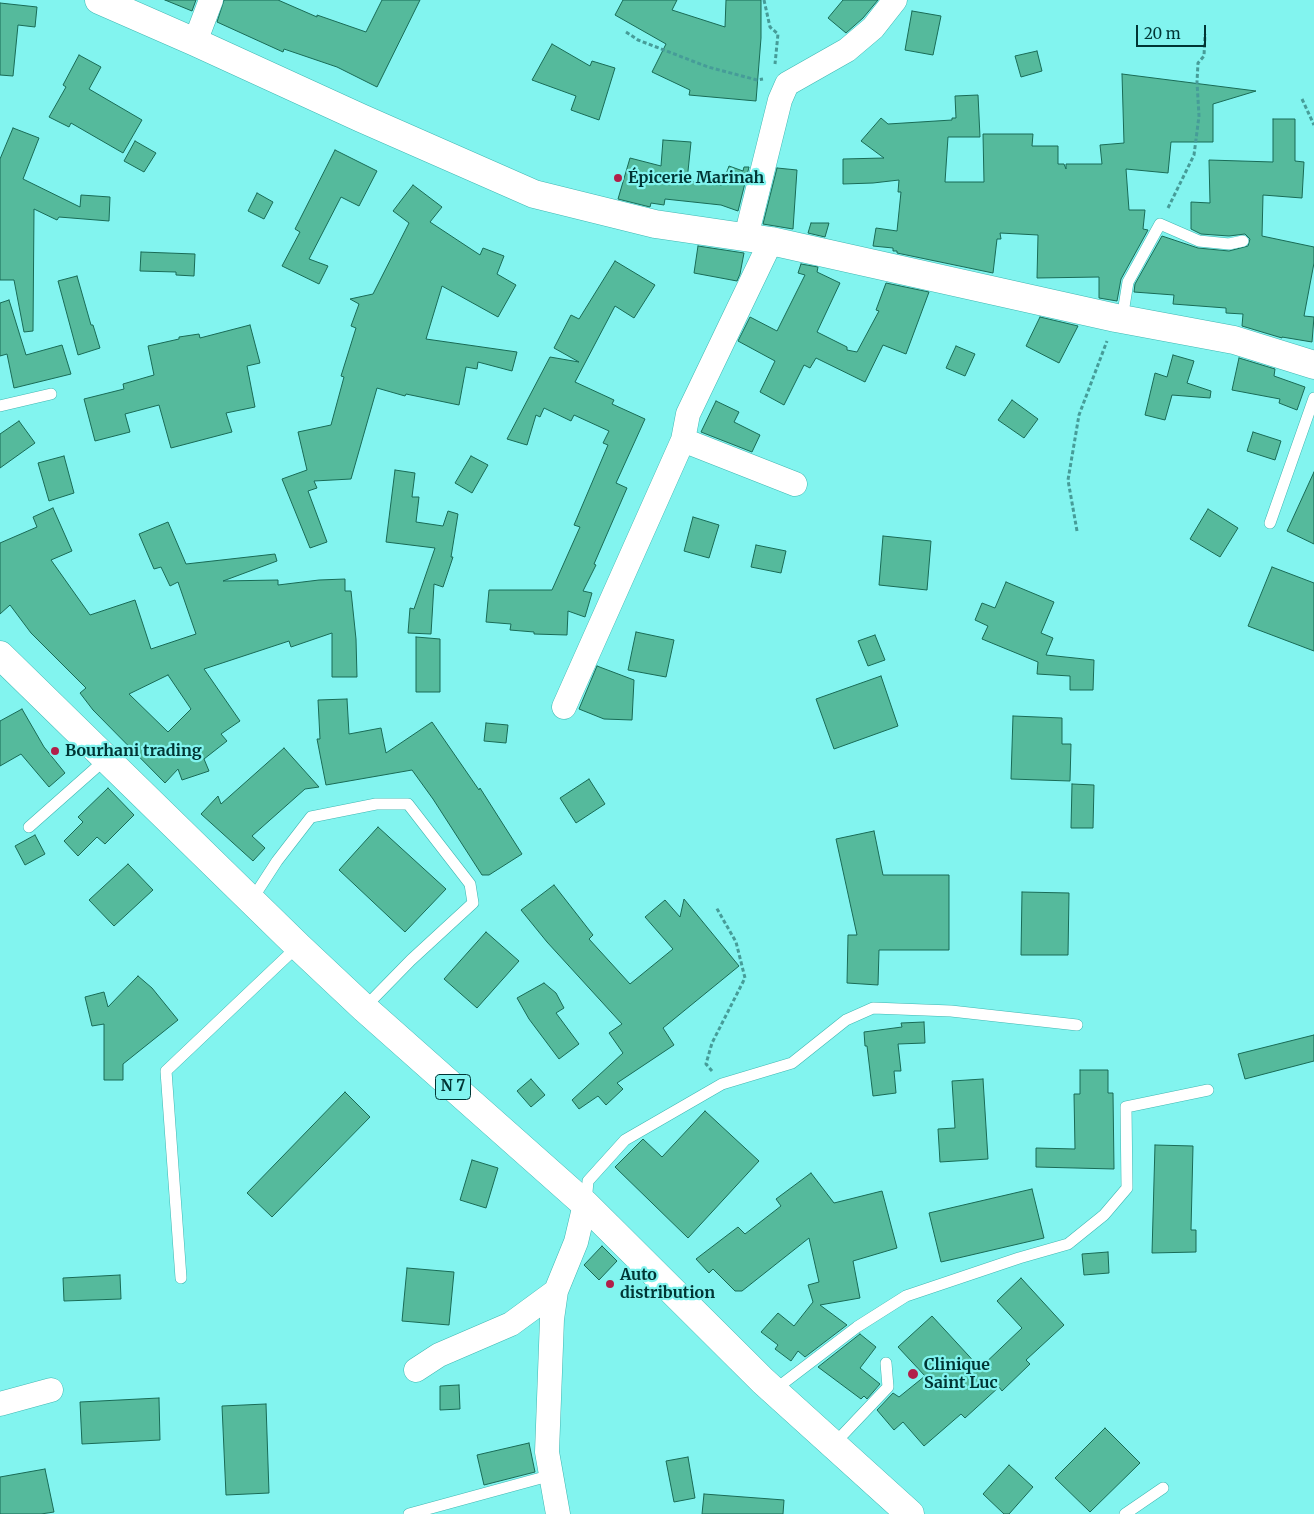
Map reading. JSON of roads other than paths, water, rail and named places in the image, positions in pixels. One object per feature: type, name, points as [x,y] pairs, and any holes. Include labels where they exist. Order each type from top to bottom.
[{"type":"main road","points":[[99,0],[534,194],[655,224],[758,239],[1119,318],[1234,340],[1314,365]]},
{"type":"main road","name":"N 7","points":[[0,655],[107,758],[251,902],[364,1008],[586,1204],[773,1391],[910,1514]]},
{"type":"street","points":[[195,42],[211,0]]},
{"type":"street","points":[[564,707],[683,440],[688,414],[758,239],[780,100],[778,84],[787,84],[847,50],[873,28],[895,0]]},
{"type":"street","points":[[683,440],[795,484]]},
{"type":"street","points":[[558,1514],[547,1452],[552,1319],[556,1291],[576,1242],[586,1204]]},
{"type":"street","points":[[416,1370],[439,1355],[511,1324],[556,1291]]},
{"type":"street","points":[[0,1404],[51,1390]]},
{"type":"lane","points":[[1119,318],[1128,282],[1160,224],[1199,241],[1228,244],[1243,241]]},
{"type":"lane","points":[[0,406],[51,394]]},
{"type":"lane","points":[[1270,523],[1314,398]]},
{"type":"lane","points":[[30,827],[107,758]]},
{"type":"lane","points":[[251,902],[277,861],[311,816],[376,804],[408,804],[470,884],[473,904],[411,960],[364,1008]]},
{"type":"lane","points":[[181,1278],[166,1072],[298,946]]},
{"type":"lane","points":[[586,1204],[588,1181],[625,1140],[722,1084],[792,1062],[846,1020],[873,1008],[951,1011],[1077,1025]]},
{"type":"lane","points":[[773,1391],[858,1327],[906,1296],[1019,1258],[1068,1244],[1104,1215],[1127,1188],[1126,1107],[1208,1090]]},
{"type":"lane","points":[[833,1445],[888,1387],[886,1363]]},
{"type":"lane","points":[[409,1514],[552,1475]]},
{"type":"lane","points":[[1125,1514],[1163,1488]]},
{"type":"place","name":"Épicerie Marinah","points":[[618,178]]},
{"type":"place","name":"Bourhani trading","points":[[55,751]]},
{"type":"place","name":"Auto distribution","points":[[610,1284]]},
{"type":"place","name":"Clinique Saint Luc","points":[[913,1374]]}]
